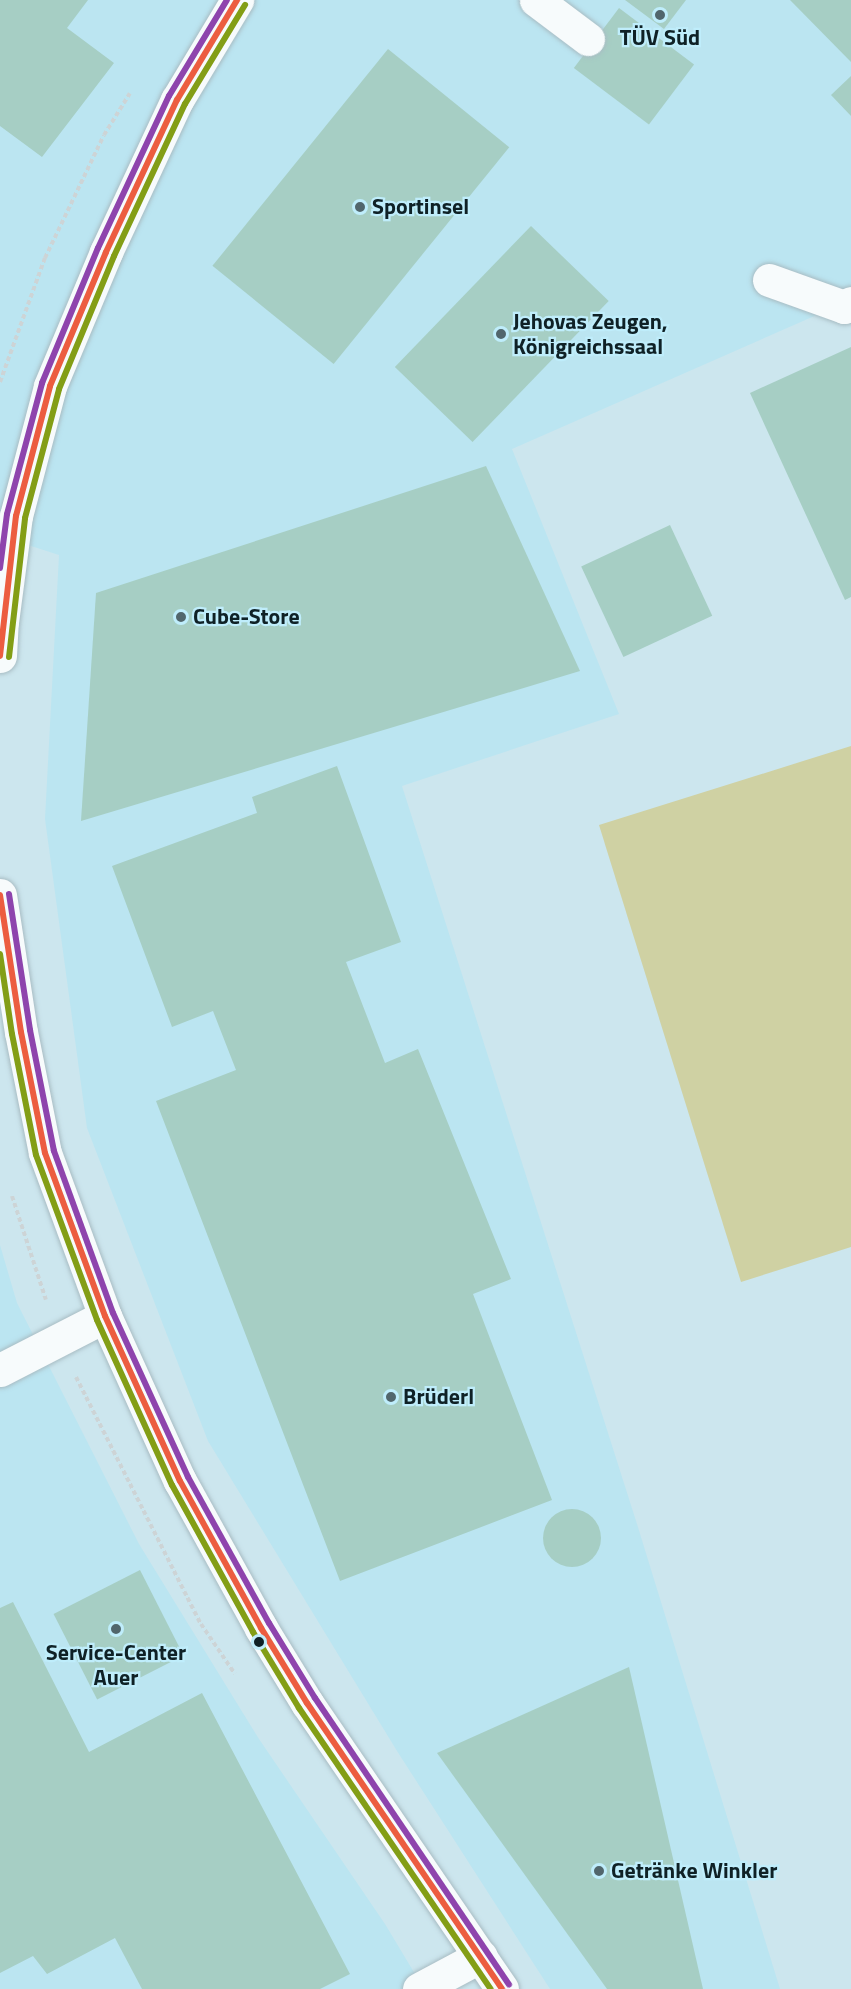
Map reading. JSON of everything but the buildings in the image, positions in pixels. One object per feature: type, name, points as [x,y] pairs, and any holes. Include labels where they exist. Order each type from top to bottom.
[{"type":"street","points":[[0,656],[1,622],[16,516],[50,386],[106,252],[177,100],[237,0]]},
{"type":"street","points":[[536,0],[588,39]]},
{"type":"street","points":[[769,280],[844,307],[851,303]]},
{"type":"street","points":[[0,895],[21,1032],[45,1153],[105,1316],[180,1481],[261,1628],[321,1725],[481,1956],[501,1989]]},
{"type":"street","points":[[0,1370],[105,1316]]},
{"type":"street","points":[[419,1989],[481,1956]]},
{"type":"path","points":[[0,382],[45,258],[104,135],[134,87]]},
{"type":"shaded area","points":[[0,0],[851,0],[851,300],[512,449],[619,714],[402,786],[637,1524],[780,1989],[550,1989],[397,1751],[208,1441],[87,1128],[45,819],[59,555],[0,536]]},
{"type":"shaded area","points":[[0,1245],[17,1303],[139,1544],[259,1739],[385,1924],[424,1989],[0,1989]]},
{"type":"green space","points":[[851,746],[851,1247],[741,1282],[599,825]]},
{"type":"transit line","points":[[0,568],[7,514],[42,383],[98,248],[169,96],[227,0]]},
{"type":"transit line","points":[[0,656],[16,516],[50,386],[106,252],[177,100],[237,0]]},
{"type":"transit line","points":[[9,657],[25,518],[59,389],[114,256],[185,104],[245,5]]},
{"type":"transit line","points":[[9,894],[30,1030],[54,1151],[113,1313],[188,1477],[269,1623],[315,1698],[509,1984]]},
{"type":"transit line","points":[[0,895],[21,1032],[45,1153],[105,1316],[180,1481],[261,1628],[307,1703],[502,1989]]},
{"type":"transit line","points":[[0,954],[12,1034],[36,1155],[97,1320],[172,1485],[253,1632],[299,1708],[491,1989]]},
{"type":"place","name":"TÜV Süd","points":[[660,15]]},
{"type":"place","name":"Sportinsel","points":[[360,207]]},
{"type":"place","name":"Jehovas Zeugen, Königreichssaal","points":[[501,334]]},
{"type":"place","name":"Cube-Store","points":[[181,617]]},
{"type":"place","name":"Brüderl","points":[[391,1397]]},
{"type":"place","name":"Service-Center Auer","points":[[116,1629]]},
{"type":"place","name":"Getränke Winkler","points":[[599,1871]]}]
